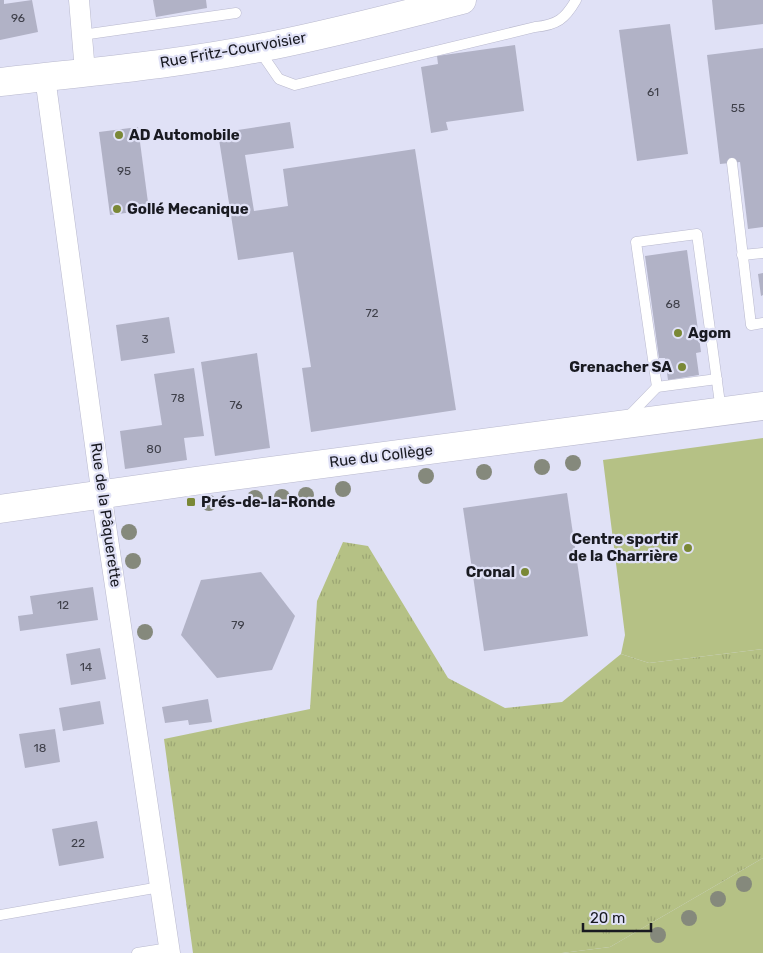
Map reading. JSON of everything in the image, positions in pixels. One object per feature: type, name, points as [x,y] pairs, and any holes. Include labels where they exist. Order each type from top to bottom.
[{"type":"main road","name":"Rue Fritz-Courvoisier","points":[[0,82],[171,62],[258,49],[357,27],[462,0]]},
{"type":"main road","name":"Rue du Collège","points":[[0,509],[763,406]]},
{"type":"street","points":[[79,0],[85,72]]},
{"type":"street","name":"Rue de la Pâquerette","points":[[45,77],[102,495],[170,951]]},
{"type":"lane","points":[[258,49],[278,79],[295,85],[535,27],[552,25],[569,12],[576,0]]},
{"type":"lane","points":[[82,34],[236,13]]},
{"type":"lane","points":[[732,163],[751,324],[763,323]]},
{"type":"lane","points":[[657,387],[636,242],[697,234],[721,412]]},
{"type":"lane","points":[[742,255],[763,253]]},
{"type":"lane","points":[[620,425],[657,387],[717,379]]},
{"type":"lane","points":[[0,915],[160,887]]},
{"type":"lane","points":[[137,953],[170,951]]},
{"type":"green space","name":"Centre sportif de la Charrière","points":[[763,438],[763,649],[649,663],[621,654],[625,635],[603,460]]},
{"type":"green space","points":[[343,542],[368,546],[448,678],[505,708],[562,702],[621,654],[649,663],[763,649],[763,858],[610,947],[562,953],[193,953],[164,739],[310,709],[317,601]]},
{"type":"green space","points":[[763,858],[763,953],[562,953],[610,947]]},
{"type":"building","points":[[0,0],[4,0],[4,4],[32,0],[38,32],[0,40]]},
{"type":"building","points":[[153,0],[206,0],[207,8],[156,17]]},
{"type":"building","points":[[712,0],[763,0],[763,24],[715,30]]},
{"type":"building","points":[[670,24],[688,154],[637,161],[619,30]]},
{"type":"building","points":[[515,45],[524,111],[446,122],[448,130],[431,133],[421,67],[438,64],[437,56]]},
{"type":"building","points":[[763,48],[763,227],[748,229],[740,162],[720,164],[707,55]]},
{"type":"building","points":[[290,122],[294,148],[245,155],[254,211],[288,206],[283,169],[415,149],[456,410],[311,432],[302,368],[311,367],[293,252],[238,260],[218,133]]},
{"type":"building","points":[[138,127],[149,210],[110,215],[99,132]]},
{"type":"building","points":[[687,250],[701,352],[696,353],[699,375],[668,380],[665,358],[659,358],[645,256]]},
{"type":"building","points":[[763,273],[763,295],[761,296],[758,274]]},
{"type":"building","points":[[169,317],[175,353],[121,361],[116,325]]},
{"type":"building","points":[[257,353],[270,448],[215,456],[201,362]]},
{"type":"building","points":[[194,368],[204,436],[184,438],[187,460],[125,469],[120,431],[162,425],[154,374]]},
{"type":"building","name":"Cronal","points":[[567,493],[588,636],[484,651],[463,508]]},
{"type":"building","points":[[261,572],[295,616],[272,670],[217,678],[181,635],[201,580]]},
{"type":"building","points":[[93,587],[98,620],[20,631],[18,616],[33,614],[30,596]]},
{"type":"building","points":[[100,648],[106,679],[71,685],[66,654]]},
{"type":"building","points":[[208,699],[212,722],[189,725],[188,720],[165,723],[162,707]]},
{"type":"building","points":[[100,701],[104,724],[63,731],[59,708]]},
{"type":"building","points":[[55,729],[60,762],[25,768],[19,734]]},
{"type":"building","points":[[97,821],[104,858],[59,866],[52,829]]},
{"type":"place","name":"AD Automobile","points":[[119,135]]},
{"type":"place","name":"Gollé Mecanique","points":[[117,209]]},
{"type":"place","name":"Agom","points":[[678,333]]},
{"type":"place","name":"Grenacher SA","points":[[682,367]]},
{"type":"place","name":"Prés-de-la-Ronde","points":[[191,502]]},
{"type":"place","name":"Centre sportif de la Charrière","points":[[688,548]]},
{"type":"place","name":"Cronal","points":[[525,572]]}]
